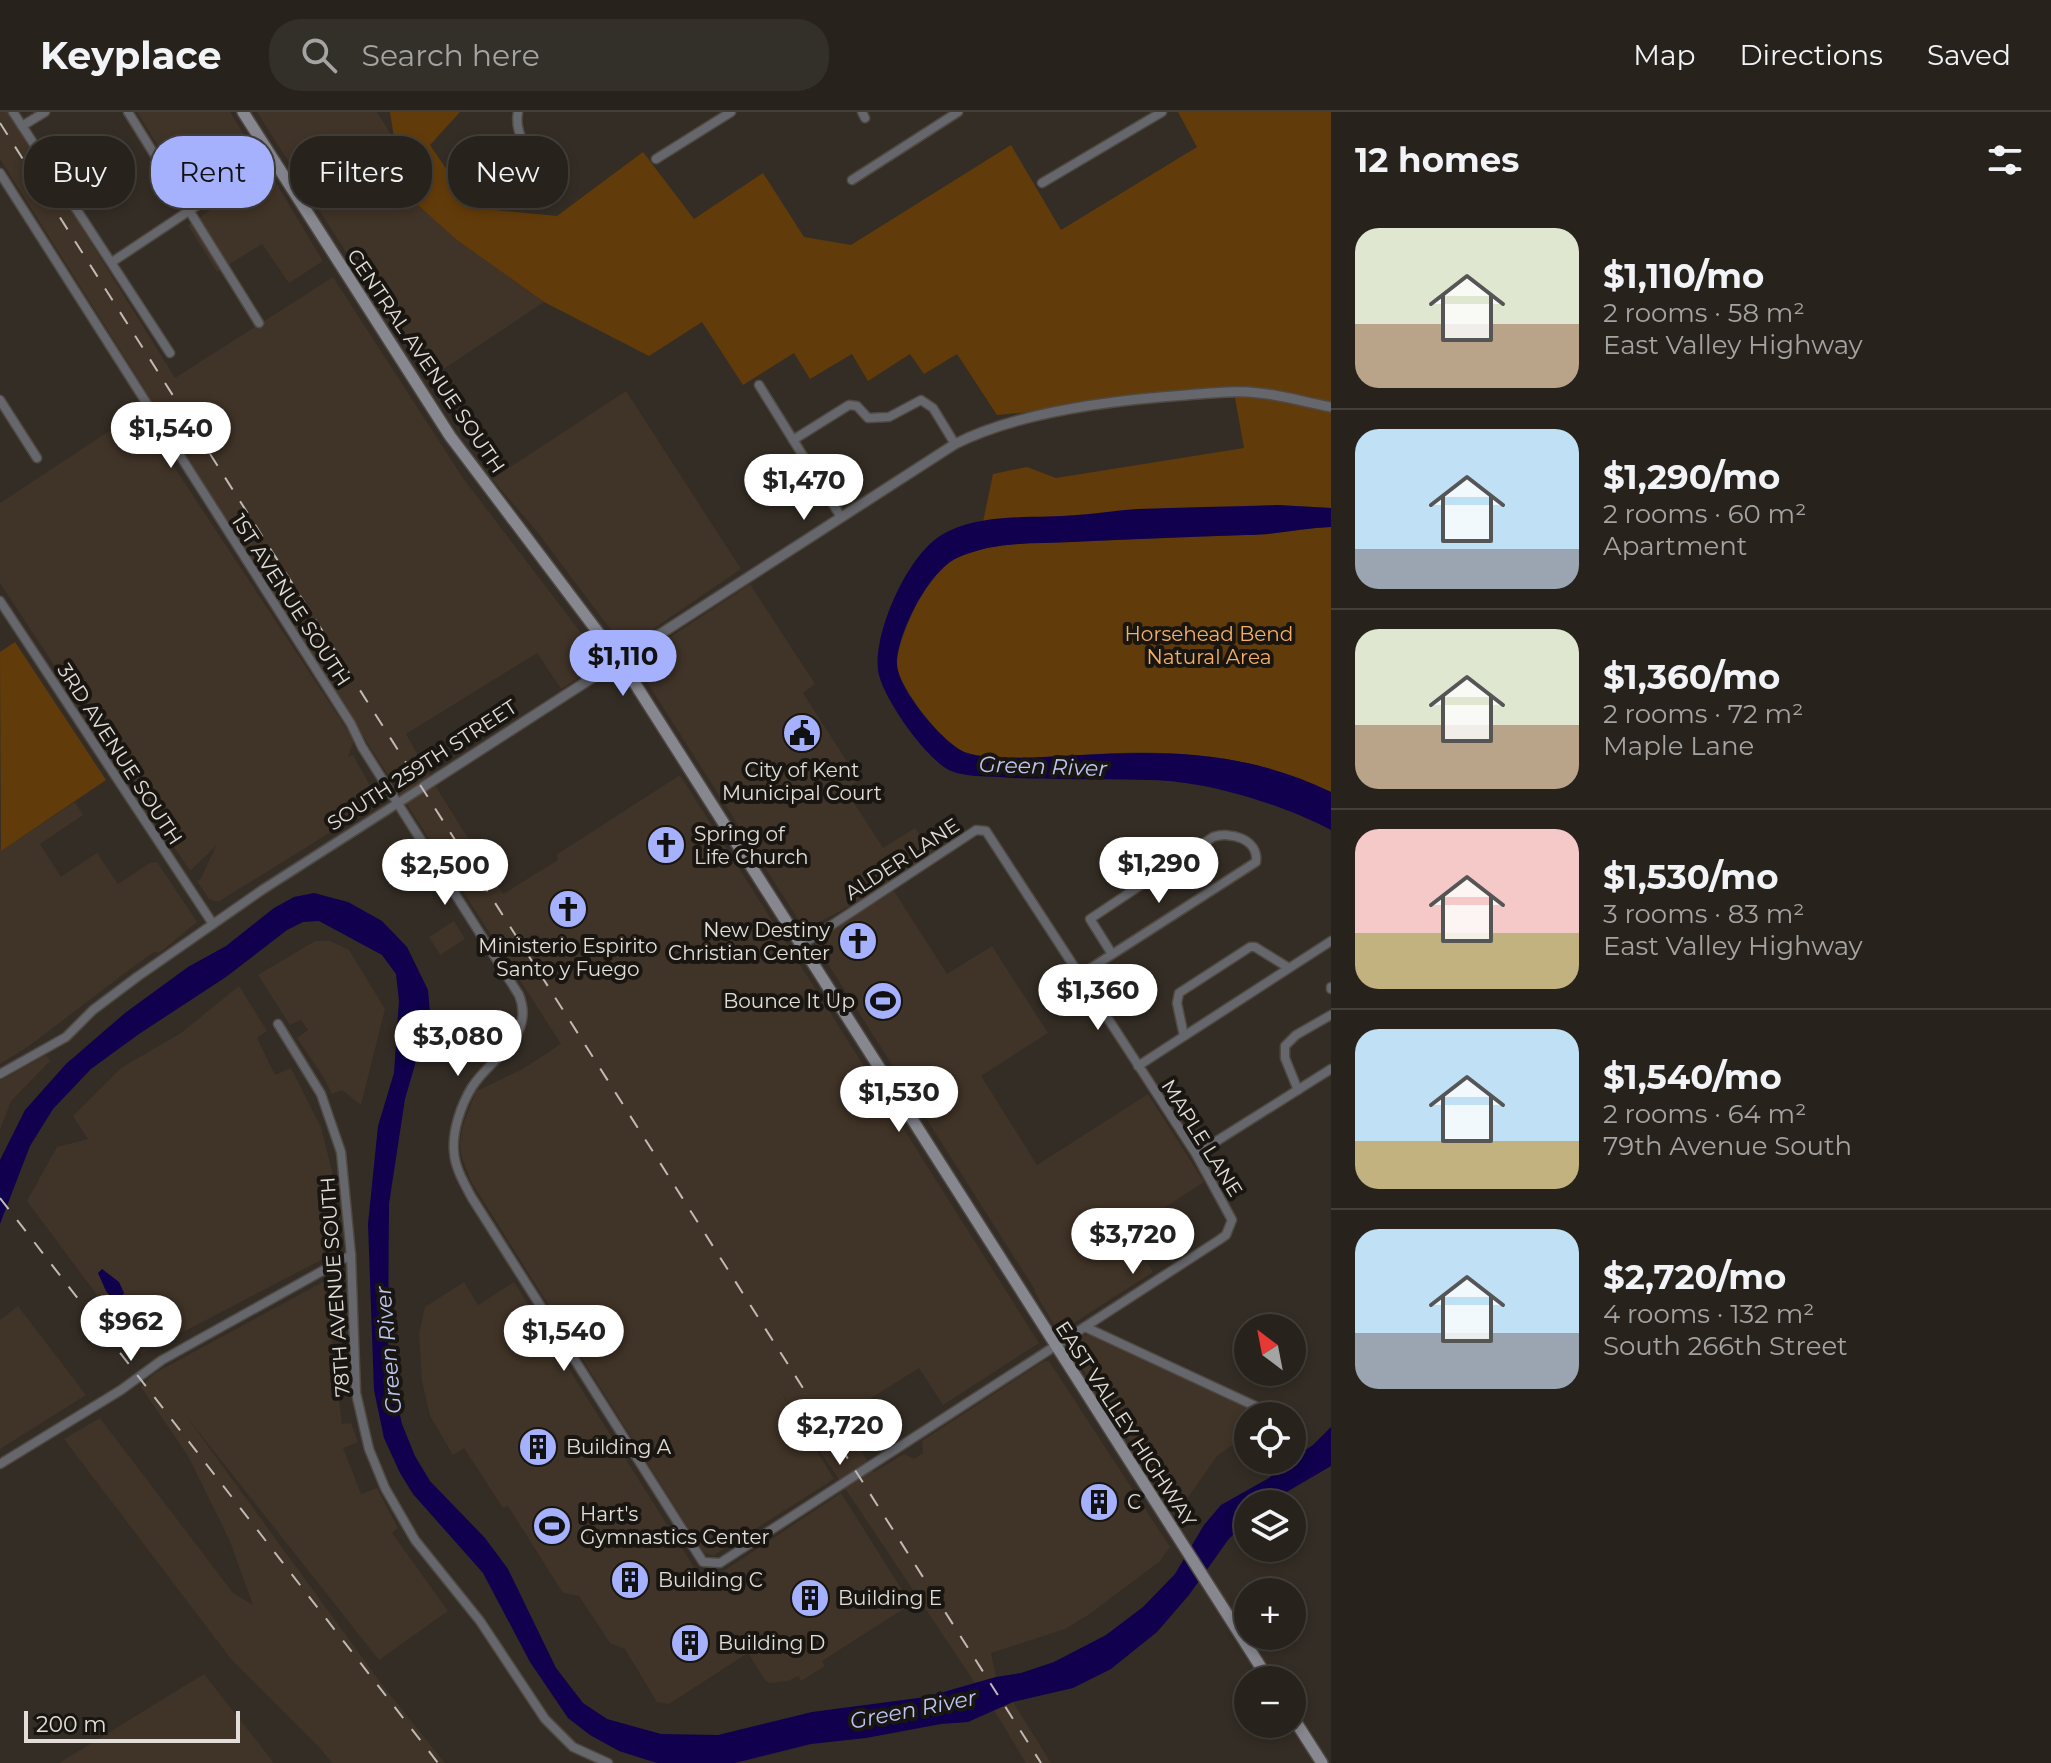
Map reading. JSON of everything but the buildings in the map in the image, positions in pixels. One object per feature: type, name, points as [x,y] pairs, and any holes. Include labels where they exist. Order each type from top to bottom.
[{"type":"main road","name":"CENTRAL AVENUE SOUTH","points":[[243,112],[257,136]]},
{"type":"main road","name":"CENTRAL AVENUE SOUTH","points":[[274,163],[450,436],[620,660]]},
{"type":"main road","name":"EAST VALLEY HIGHWAY","points":[[620,660],[1260,1666]]},
{"type":"main road","points":[[1306,1738],[1322,1763]]},
{"type":"street","points":[[13,112],[170,353]]},
{"type":"street","points":[[22,126],[45,112]]},
{"type":"street","points":[[128,112],[259,323]]},
{"type":"street","points":[[518,112],[521,136]]},
{"type":"street","points":[[656,159],[731,112]]},
{"type":"street","points":[[852,180],[958,112]]},
{"type":"street","points":[[1042,183],[1162,112]]},
{"type":"street","name":"1ST AVENUE SOUTH","points":[[0,173],[345,714],[397,803],[519,995],[523,1017],[518,1034],[472,1087],[459,1118],[454,1143],[457,1166],[472,1198],[703,1562],[720,1563],[1055,1345]]},
{"type":"street","points":[[112,262],[194,208]]},
{"type":"street","points":[[759,385],[841,517]]},
{"type":"street","name":"SOUTH 259TH STREET","points":[[0,1074],[66,1037],[93,1010],[213,924],[955,444],[1006,423],[1142,398],[1262,393],[1331,407]]},
{"type":"street","points":[[0,400],[37,458]]},
{"type":"street","points":[[793,440],[849,405],[857,406],[868,418],[883,419],[921,400],[930,404],[955,444]]},
{"type":"street","name":"3RD AVENUE SOUTH","points":[[0,601],[213,924]]},
{"type":"street","name":"ALDER LANE","points":[[800,946],[976,830],[982,829]]},
{"type":"street","name":"MAPLE LANE","points":[[982,829],[990,833],[1196,1154],[1232,1220],[1231,1226],[1219,1240],[1085,1327]]},
{"type":"street","points":[[1080,975],[1256,862],[1253,847],[1235,834],[1223,833],[1213,837],[1090,919],[1112,954]]},
{"type":"street","points":[[1138,1066],[1331,941]]},
{"type":"street","points":[[1184,1036],[1177,1003],[1179,993],[1250,947],[1289,968]]},
{"type":"street","points":[[1298,1090],[1285,1058],[1285,1046],[1296,1035],[1331,1015]]},
{"type":"street","name":"78TH AVENUE SOUTH","points":[[278,1024],[321,1094],[344,1166],[351,1255],[354,1364],[361,1419],[376,1468],[393,1505],[425,1555],[480,1621],[545,1719],[573,1747],[608,1763]]},
{"type":"street","points":[[1196,1154],[1331,1069]]},
{"type":"street","points":[[0,1464],[121,1390],[162,1360],[351,1255]]},
{"type":"street","points":[[1055,1345],[1085,1327],[1246,1402]]},
{"type":"shaded area","points":[[0,112],[10,112],[25,136],[24,197],[0,159]]},
{"type":"shaded area","points":[[137,112],[230,112],[245,136],[152,136]]},
{"type":"shaded area","points":[[257,112],[377,112],[392,136],[290,136],[290,164]]},
{"type":"shaded area","points":[[274,179],[323,261],[289,283],[262,244],[217,272],[188,225],[214,208],[274,208]]},
{"type":"shaded area","points":[[432,200],[457,240],[544,302],[427,380],[318,208],[432,208]]},
{"type":"shaded area","points":[[31,208],[70,208],[175,378],[333,277],[463,478],[598,655],[585,674],[561,689],[537,653],[406,734],[503,894],[558,860],[556,855],[680,775],[1039,1343],[943,1405],[919,1368],[841,1417],[874,1472],[904,1454],[914,1459],[923,1453],[922,1441],[1044,1361],[1049,1361],[1170,1547],[1159,1562],[1065,1629],[991,1653],[996,1677],[975,1683],[780,1391],[834,1479],[713,1556],[704,1553],[472,1183],[462,1158],[460,1142],[476,1091],[521,1070],[561,1044]]},
{"type":"shaded area","points":[[626,391],[741,569],[631,644],[620,642],[538,533],[492,479]]},
{"type":"shaded area","points":[[138,412],[354,740],[348,757],[353,755],[377,798],[373,806],[218,902],[209,899],[197,881],[216,846],[190,871],[0,583],[0,503]]},
{"type":"shaded area","points":[[750,584],[815,684],[803,693],[859,780],[845,789],[883,848],[915,828],[932,853],[859,901],[808,928],[803,927],[638,668],[642,656]]},
{"type":"shaded area","points":[[75,802],[83,815],[40,844],[61,877],[97,853],[118,884],[150,863],[157,862],[197,922],[159,953],[154,952],[29,1046],[0,1064],[0,848],[2,850]]},
{"type":"shaded area","points":[[894,891],[947,974],[992,946],[1048,1033],[981,1076],[1037,1165],[1148,1094],[1204,1182],[1128,1231],[1153,1272],[1063,1330],[1056,1328],[814,942]]},
{"type":"shaded area","points":[[454,921],[465,939],[440,955],[429,937]]},
{"type":"shaded area","points":[[315,941],[330,941],[349,950],[385,1009],[361,1105],[342,1090],[332,1094],[297,1038],[308,1030],[301,1020],[290,1025],[258,975]]},
{"type":"shaded area","points":[[239,986],[267,1031],[257,1038],[275,1075],[291,1068],[321,1127],[332,1171],[338,1240],[334,1249],[321,1260],[141,1354],[27,1201],[57,1147],[88,1139],[73,1116],[121,1068],[181,1033]]},
{"type":"shaded area","points":[[46,1055],[50,1061],[11,1101],[0,1130],[0,1081]]},
{"type":"shaded area","points":[[332,1277],[343,1282],[346,1309],[329,1314],[342,1424],[351,1423],[358,1442],[343,1448],[361,1494],[377,1488],[398,1528],[392,1533],[448,1611],[379,1660],[186,1416],[383,1686],[445,1763],[332,1763],[231,1659],[64,1439],[100,1418],[233,1593],[253,1605],[229,1539],[188,1456],[141,1387],[155,1373]]},
{"type":"shaded area","points":[[464,1282],[478,1305],[514,1282],[697,1572],[721,1573],[841,1493],[911,1604],[822,1661],[825,1666],[801,1681],[798,1676],[788,1681],[769,1683],[748,1653],[669,1704],[657,1702],[625,1649],[610,1643],[579,1596],[563,1593],[508,1506],[503,1508],[464,1448],[453,1455],[430,1416],[422,1381],[419,1333],[425,1307]]},
{"type":"shaded area","points":[[18,1306],[86,1395],[0,1449],[0,1320]]},
{"type":"shaded area","points":[[1083,1335],[1091,1335],[1235,1402],[1234,1444],[1217,1456],[1177,1513],[1072,1352],[1071,1344]]},
{"type":"shaded area","points":[[204,1674],[274,1763],[59,1763]]},
{"type":"shaded area","points":[[1013,1702],[1051,1763],[1026,1763],[994,1710]]},
{"type":"green space","points":[[390,112],[460,112],[432,143],[432,136],[394,136]]},
{"type":"green space","points":[[1178,112],[1331,112],[1331,508],[1277,505],[983,522],[993,474],[1027,467],[1056,478],[1244,448],[1234,392],[997,415],[957,354],[924,374],[910,354],[868,381],[852,354],[810,379],[794,353],[743,385],[702,322],[649,356],[544,302],[457,240],[421,208],[432,208],[432,148],[448,171],[448,208],[557,216],[643,152],[694,219],[763,173],[804,237],[851,245],[1011,145],[1061,230],[1197,147]]},
{"type":"green space","name":"Horsehead Bend Natural Area","points":[[1331,527],[1331,792],[1273,770],[1215,757],[1126,753],[1012,758],[967,753],[936,729],[914,701],[900,675],[897,665],[903,636],[926,586],[944,566],[971,553],[1013,544],[1258,535]]},
{"type":"green space","points":[[15,642],[106,780],[1,851],[0,652]]},
{"type":"water","name":"Green River","points":[[1277,505],[1331,508],[1331,527],[1257,535],[1013,544],[957,558],[936,576],[916,605],[902,637],[897,665],[905,688],[924,715],[947,740],[967,753],[1008,758],[1147,753],[1240,761],[1331,792],[1331,830],[1267,803],[1219,789],[1173,781],[1018,778],[957,773],[941,765],[918,742],[887,695],[878,670],[878,654],[895,596],[928,546],[955,528],[1007,518],[1137,509]]},
{"type":"water","name":"Green River","points":[[314,893],[348,902],[382,921],[407,947],[428,990],[430,1013],[405,1099],[389,1204],[388,1342],[391,1375],[402,1424],[415,1456],[430,1481],[485,1538],[508,1569],[556,1668],[583,1703],[607,1719],[661,1734],[718,1735],[812,1712],[926,1697],[1021,1673],[1054,1662],[1106,1635],[1143,1607],[1175,1574],[1204,1525],[1221,1505],[1234,1498],[1234,1534],[1157,1632],[1111,1669],[1073,1688],[1013,1702],[968,1722],[811,1744],[735,1763],[657,1763],[619,1751],[590,1735],[568,1718],[530,1662],[483,1573],[413,1494],[384,1438],[374,1390],[368,1224],[378,1126],[394,1073],[399,1001],[396,974],[382,955],[319,921],[303,922],[287,930],[226,977],[139,1034],[91,1069],[53,1109],[30,1146],[0,1224],[0,1160],[25,1110],[66,1064],[125,1013],[294,897]]},
{"type":"water","points":[[102,1269],[119,1282],[124,1293],[116,1303],[106,1291],[98,1273]]},
{"type":"water","points":[[1331,1427],[1331,1466],[1290,1490],[1248,1490],[1273,1474],[1306,1474],[1306,1450]]},
{"type":"railway","points":[[0,123],[1041,1763]]},
{"type":"railway","points":[[0,1198],[438,1763]]},
{"type":"place","name":"City of Kent Municipal Court","points":[[802,733]]},
{"type":"place","name":"Spring of Life Church","points":[[666,845]]},
{"type":"place","name":"Ministerio Espirito Santo y Fuego","points":[[568,909]]},
{"type":"place","name":"New Destiny Christian Center","points":[[858,941]]},
{"type":"place","name":"Bounce It Up","points":[[883,1001]]},
{"type":"place","name":"Building A","points":[[538,1447]]},
{"type":"place","name":"C","points":[[1099,1502]]},
{"type":"place","name":"Hart's Gymnastics Center","points":[[552,1526]]},
{"type":"place","name":"Building C","points":[[630,1580]]},
{"type":"place","name":"Building E","points":[[810,1598]]},
{"type":"place","name":"Building D","points":[[690,1643]]}]
